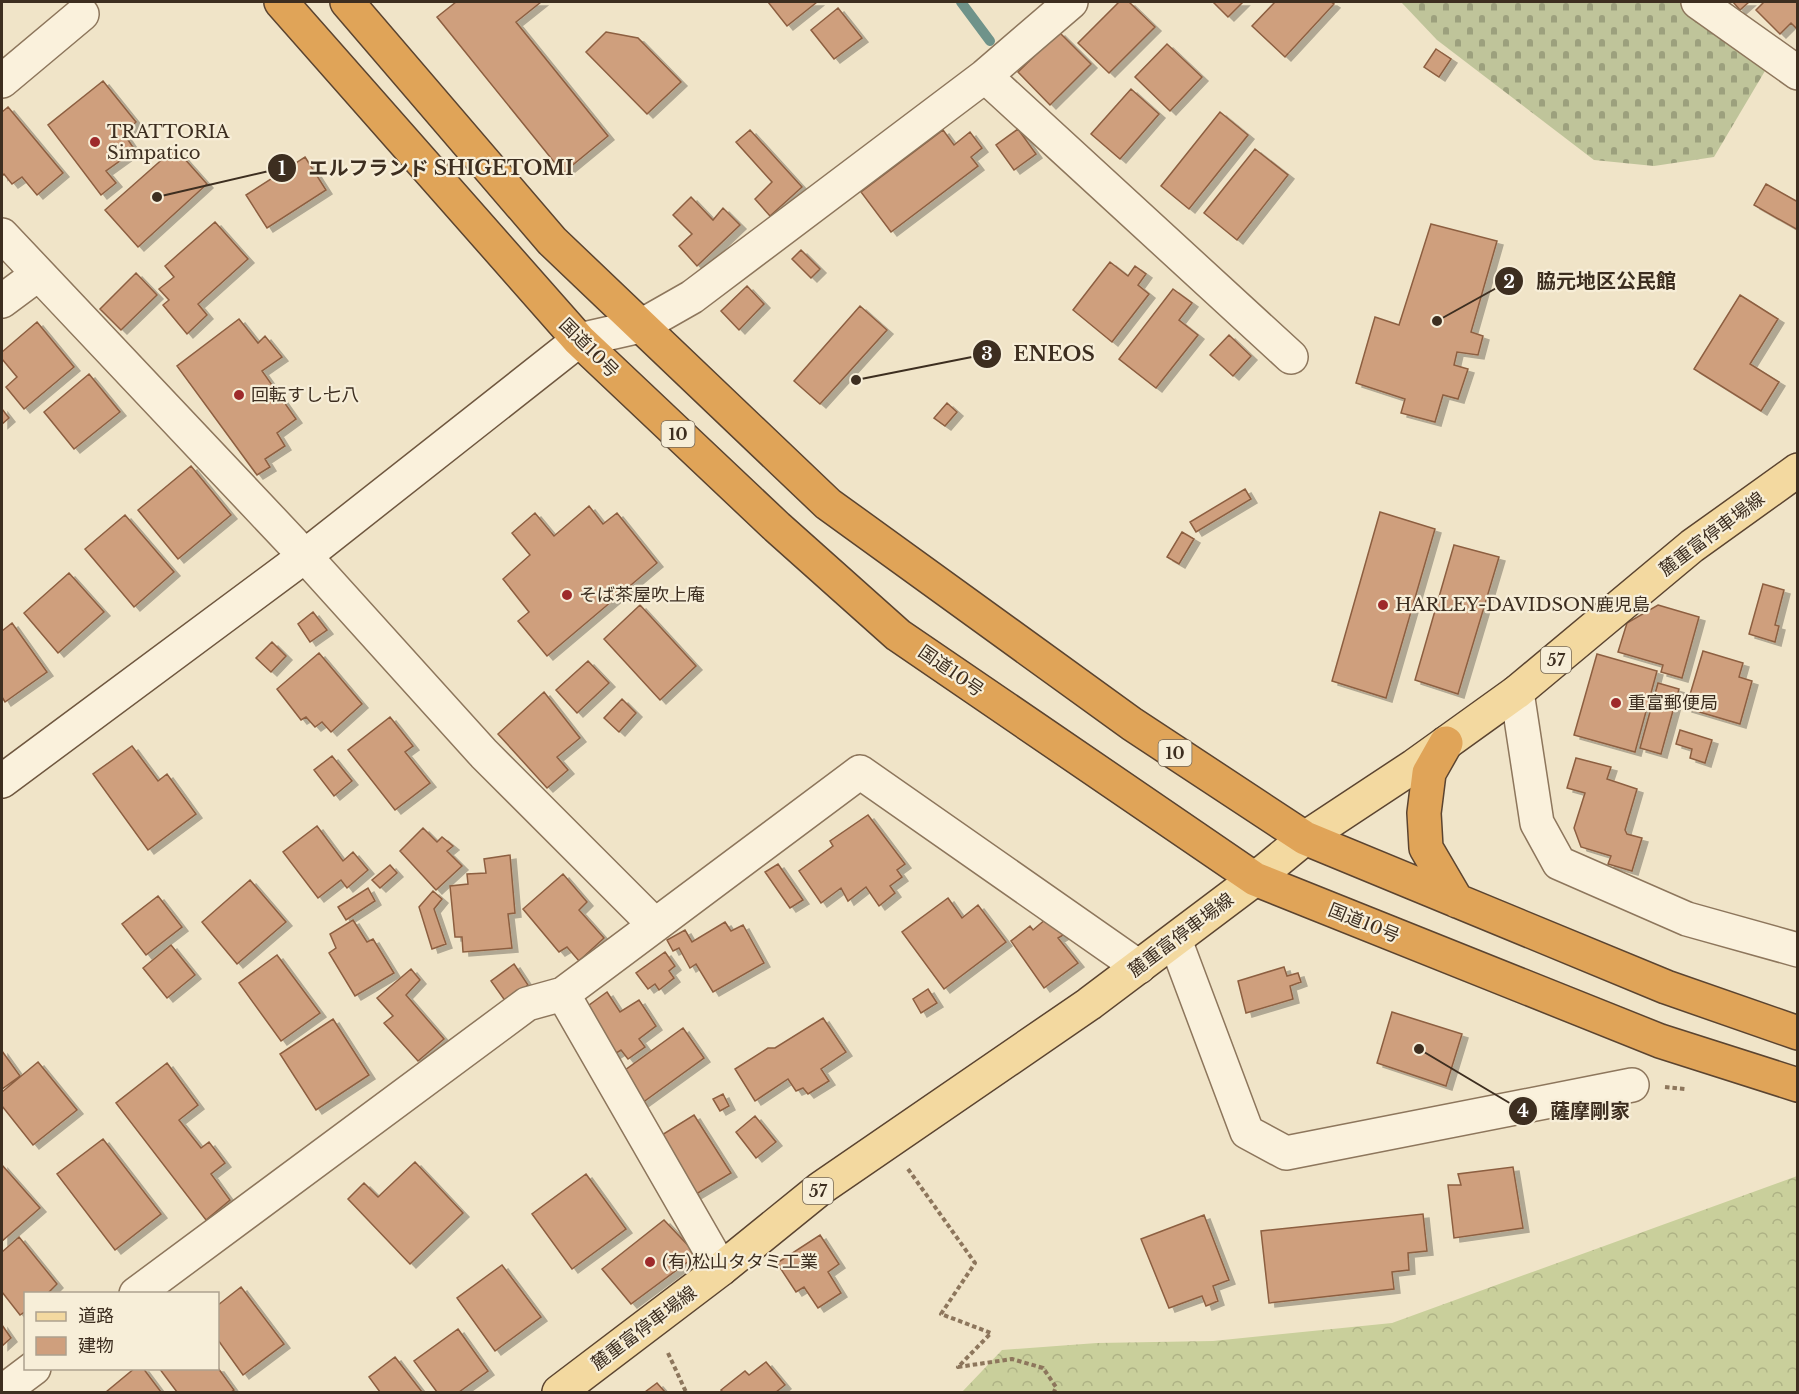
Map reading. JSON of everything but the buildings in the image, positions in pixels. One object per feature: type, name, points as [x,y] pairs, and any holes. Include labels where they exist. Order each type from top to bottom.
[{"type":"highway","name":"国道10号","points":[[281,2],[579,340],[777,527],[898,635],[1255,879],[1660,1041],[1797,1085]]},
{"type":"highway","name":"10","points":[[347,2],[552,241],[828,504],[1132,724],[1305,838],[1666,987],[1797,1034]]},
{"type":"highway","points":[[1446,743],[1429,773],[1424,813],[1426,848],[1457,901]]},
{"type":"main road","name":"麓重富停車場線","points":[[559,1392],[721,1269],[821,1188],[1140,967],[1305,838],[1517,692],[1692,546],[1797,470]]},
{"type":"street","points":[[2,781],[305,556],[579,340],[641,326],[692,297],[985,76],[1071,2]]},
{"type":"street","points":[[1698,2],[1797,73]]},
{"type":"street","points":[[2,81],[82,14]]},
{"type":"street","points":[[985,76],[1291,357]]},
{"type":"street","points":[[2,235],[37,275],[140,379],[305,556],[484,754],[656,925]]},
{"type":"street","points":[[2,301],[37,275]]},
{"type":"street","points":[[1517,692],[1537,823],[1559,863],[1687,919],[1797,950]]},
{"type":"street","points":[[137,1292],[527,1004],[563,994],[860,772],[1140,967]]},
{"type":"street","points":[[1175,940],[1247,1132],[1286,1153],[1632,1084]]},
{"type":"street","points":[[563,994],[721,1269]]},
{"type":"street","points":[[2,1392],[31,1370]]},
{"type":"path","points":[[889,1142],[975,1263],[941,1314],[991,1334],[958,1367],[1012,1359],[1043,1368],[1056,1387],[1054,1392]]},
{"type":"path","points":[[644,1328],[670,1356],[686,1392]]},
{"type":"green space","points":[[1401,2],[1698,2],[1775,54],[1714,157],[1654,166],[1594,160],[1437,40]]},
{"type":"green space","points":[[1797,1176],[1797,1392],[962,1392],[1002,1350],[1097,1343],[1213,1341],[1392,1323]]},
{"type":"waterway","points":[[961,2],[990,41]]},
{"type":"place","name":"TRATTORIA Simpatico","points":[[95,142]]},
{"type":"place","name":"エルフランド SHIGETOMI","points":[[157,197]]},
{"type":"place","name":"脇元地区公民館","points":[[1437,321]]},
{"type":"place","name":"ENEOS","points":[[856,380]]},
{"type":"place","name":"回転すし七八","points":[[239,395]]},
{"type":"place","name":"そば茶屋吹上庵","points":[[567,595]]},
{"type":"place","name":"HARLEY-DAVIDSON鹿児島","points":[[1383,605]]},
{"type":"place","name":"重富郵便局","points":[[1616,703]]},
{"type":"place","name":"薩摩剛家","points":[[1419,1049]]},
{"type":"place","name":"(有)松山タタミ工業","points":[[650,1262]]}]
